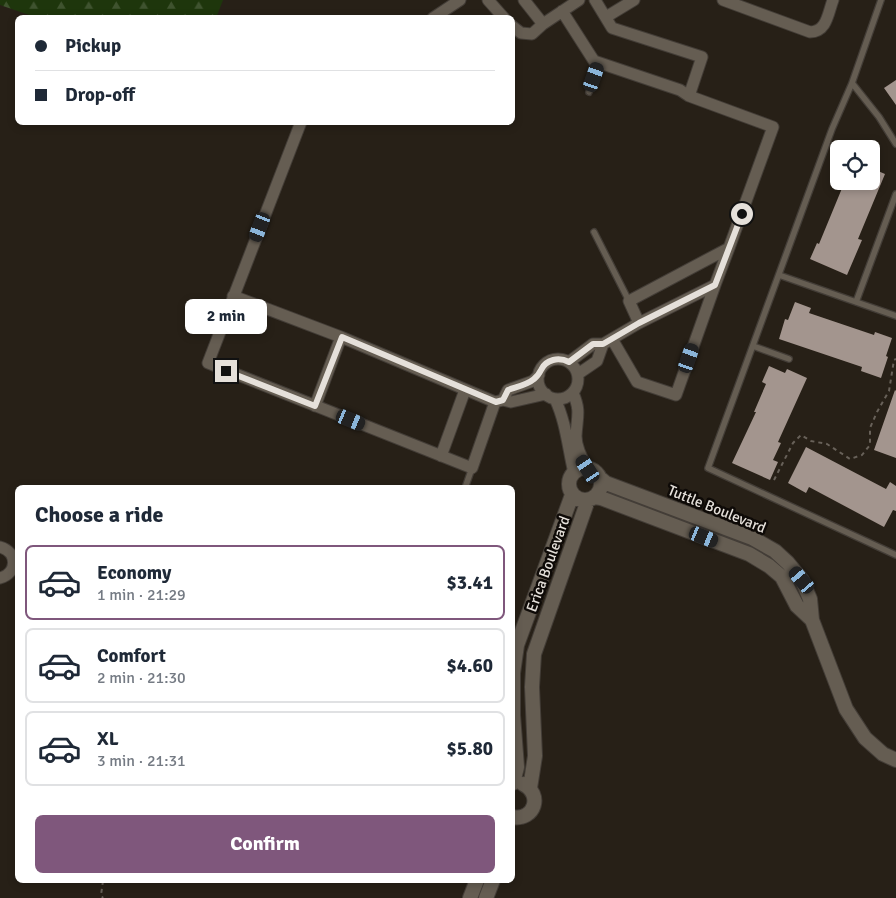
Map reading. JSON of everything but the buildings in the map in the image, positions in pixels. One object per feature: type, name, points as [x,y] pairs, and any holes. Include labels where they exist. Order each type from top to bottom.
[{"type":"street","points":[[438,15],[460,0]]},
{"type":"street","points":[[488,0],[501,15]]},
{"type":"street","points":[[524,0],[543,24]]},
{"type":"street","points":[[515,28],[521,33],[532,34],[543,24],[579,0]]},
{"type":"street","points":[[595,0],[612,28],[702,56],[689,96]]},
{"type":"street","points":[[606,17],[634,0]]},
{"type":"street","points":[[724,0],[810,32],[817,32],[824,27],[833,0]]},
{"type":"street","points":[[562,11],[594,61],[680,90],[689,96],[773,128],[676,395],[637,382],[607,342]]},
{"type":"street","points":[[300,125],[208,364],[472,468],[499,401],[508,390],[532,381],[539,375]]},
{"type":"street","points":[[639,323],[629,301],[729,248]]},
{"type":"street","points":[[569,362],[593,344],[607,342],[639,323],[715,285]]},
{"type":"street","points":[[233,296],[342,337],[465,390],[499,401],[511,402],[551,397],[562,399],[568,396],[573,393],[578,381],[578,374],[569,362],[558,359],[552,360],[541,369],[539,382],[540,388],[551,397],[560,409],[574,473]]},
{"type":"street","points":[[315,406],[342,337]]},
{"type":"street","points":[[578,374],[597,361],[607,342]]},
{"type":"street","points":[[441,456],[465,390]]},
{"type":"street","points":[[573,393],[577,402],[579,420],[576,437],[578,449],[581,458],[594,473],[600,488],[592,498],[580,500],[572,494],[569,485],[570,479],[574,473],[581,469],[594,473]]},
{"type":"street","name":"Tuttle Boulevard","points":[[594,473],[606,483],[752,538],[775,551],[802,580],[810,599],[812,620],[846,709],[865,738],[883,754],[896,760]]},
{"type":"street","name":"Erica Boulevard","points":[[515,659],[520,632],[572,494]]},
{"type":"street","name":"Tuttle Boulevard","points":[[592,498],[601,498],[749,554],[769,566],[782,577],[797,606],[812,620]]},
{"type":"street","name":"Erica Boulevard","points":[[515,820],[527,815],[532,810],[535,799],[530,788],[535,756],[532,687],[534,654],[592,498]]},
{"type":"street","points":[[0,547],[12,554],[15,570],[6,577],[0,578]]},
{"type":"street","name":"Erica Boulevard","points":[[515,741],[517,767],[515,775]]},
{"type":"street","points":[[515,783],[525,784],[530,788]]},
{"type":"street","points":[[470,898],[476,883]]},
{"type":"street","points":[[486,898],[492,883]]},
{"type":"lane","points":[[882,0],[852,83],[832,129],[708,468],[896,555]]},
{"type":"lane","points":[[589,92],[600,63]]},
{"type":"lane","points":[[852,83],[879,116],[896,144]]},
{"type":"lane","points":[[856,302],[896,194]]},
{"type":"lane","points":[[594,232],[629,301]]},
{"type":"lane","points":[[779,274],[896,316]]},
{"type":"lane","points":[[753,346],[789,359]]},
{"type":"lane","points":[[466,485],[472,468]]},
{"type":"path","points":[[774,480],[792,444],[800,435],[811,441],[827,444],[850,459],[862,455],[870,445],[870,428],[889,391],[894,360],[896,359]]},
{"type":"path","points":[[103,883],[101,895],[103,898]]},
{"type":"green space","points":[[0,0],[223,0],[217,15],[29,15],[0,5]]},
{"type":"route","points":[[226,371],[315,406],[342,337],[465,390],[496,402],[503,400],[508,390],[532,381],[539,375],[541,369],[552,360],[558,359],[569,362],[593,344],[603,344],[639,323],[715,285],[742,214]]}]
